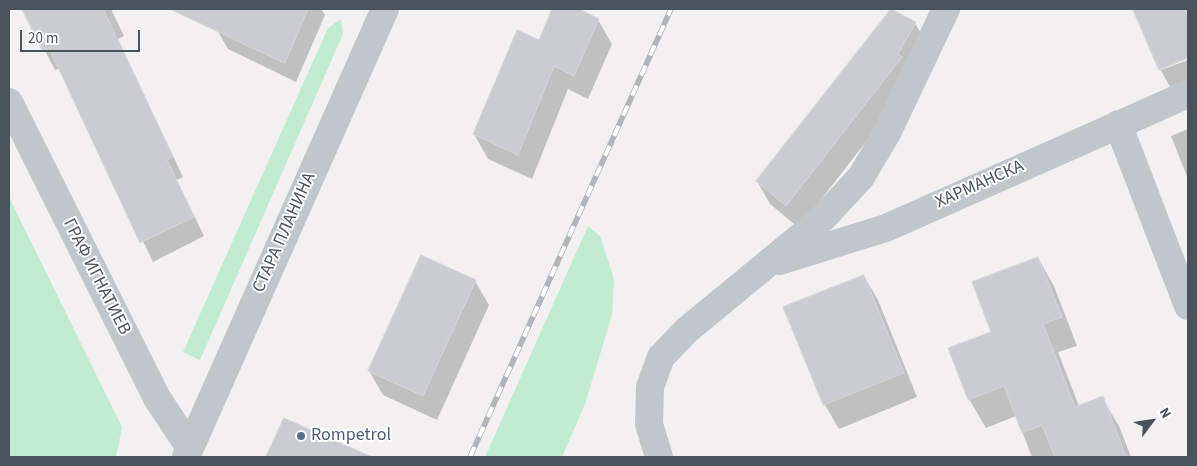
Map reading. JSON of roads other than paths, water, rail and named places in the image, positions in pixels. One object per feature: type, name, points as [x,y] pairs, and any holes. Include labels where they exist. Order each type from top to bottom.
[{"type":"street","name":"СТАРА ПЛАНИНА","points":[[188,453],[385,9]]},
{"type":"street","points":[[659,457],[649,424],[650,387],[661,357],[687,330],[823,218],[861,177],[887,133],[946,9]]},
{"type":"street","name":"ХАРМАНСКА","points":[[768,265],[886,228],[1188,94]]},
{"type":"street","name":"ГРАФ ИГНАТИЕВ","points":[[9,102],[157,398],[188,453]]},
{"type":"street","points":[[1118,124],[1188,306]]},
{"type":"railway","points":[[470,457],[671,9]]},
{"type":"place","name":"Rompetrol","points":[[301,436]]}]
